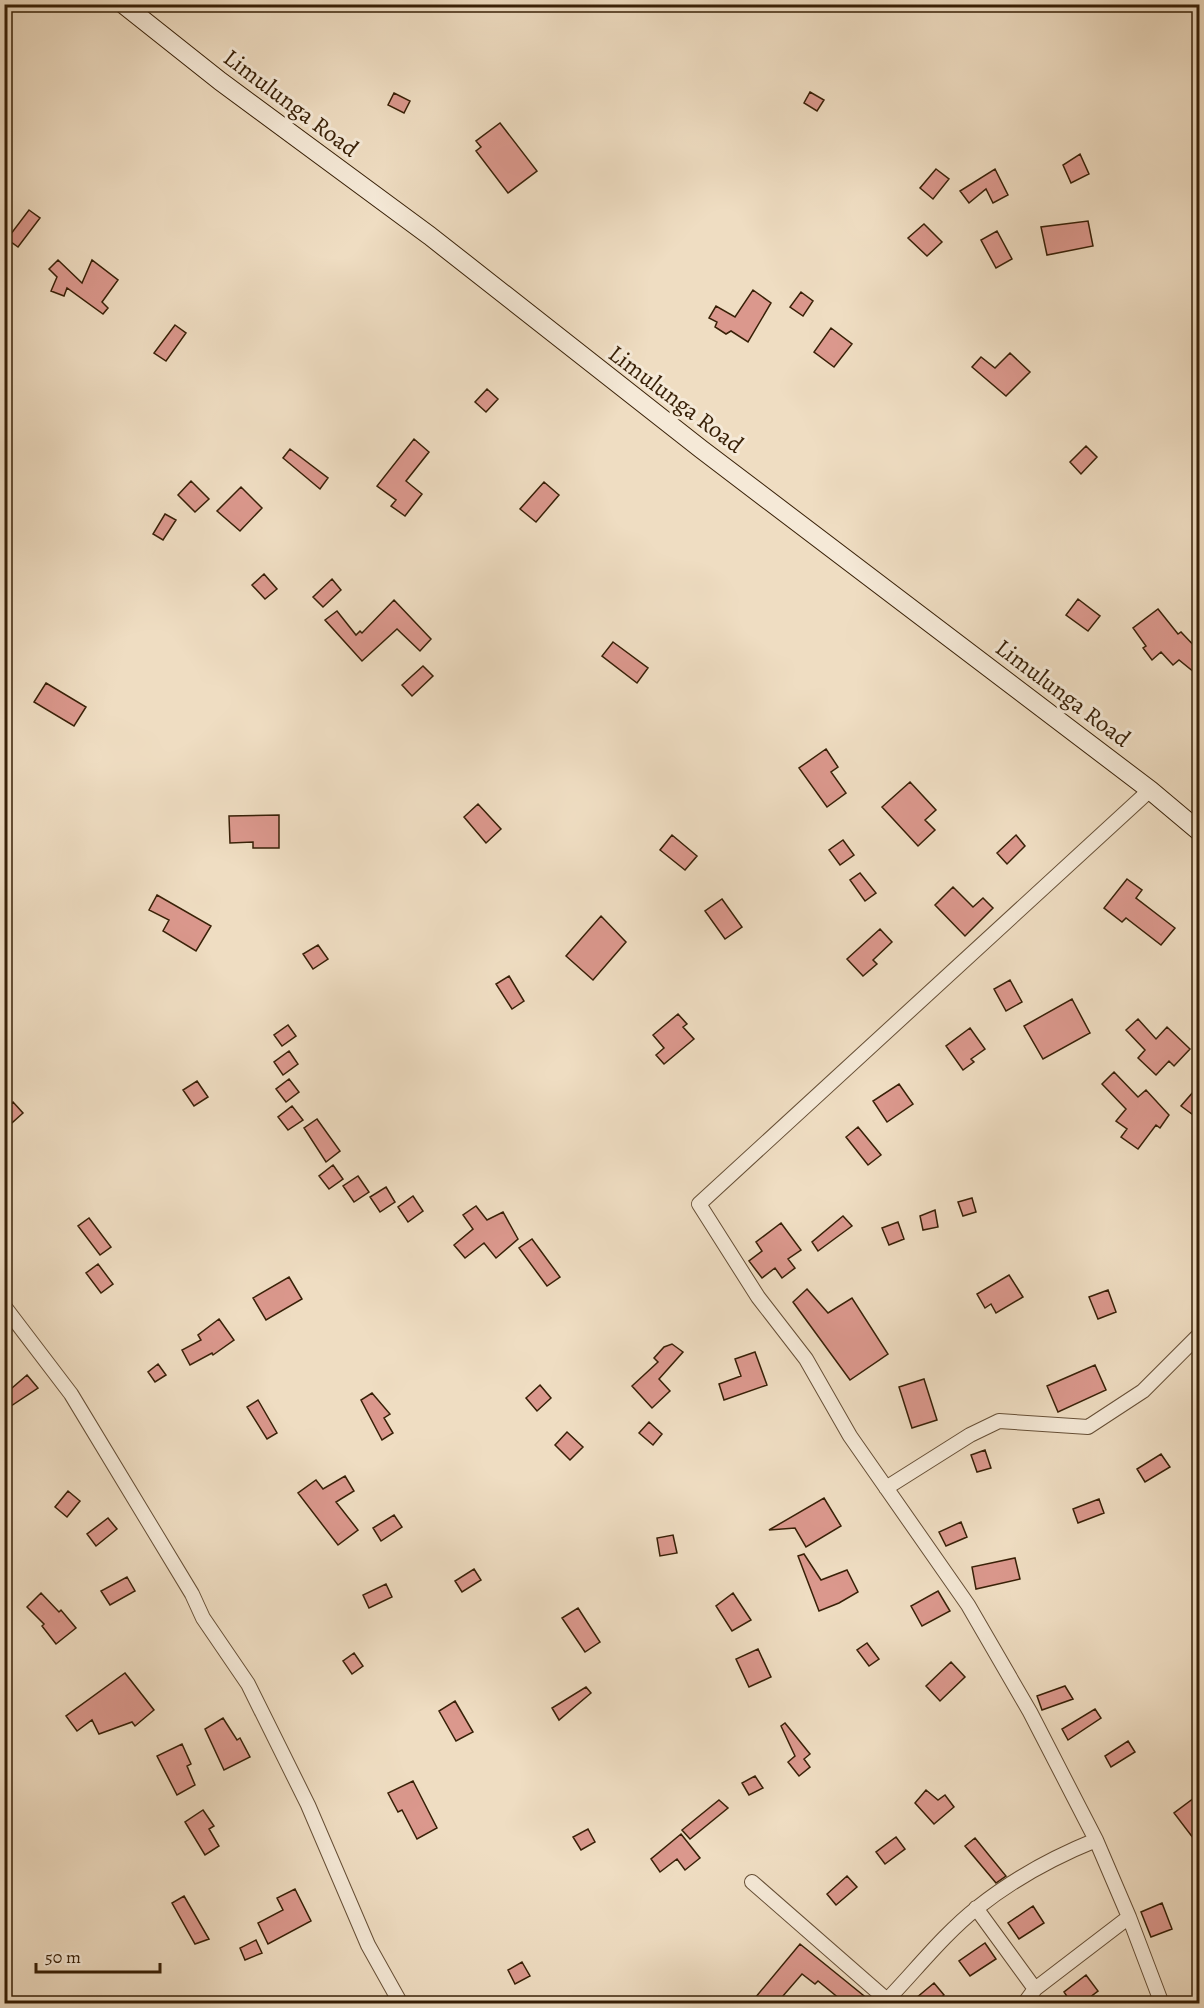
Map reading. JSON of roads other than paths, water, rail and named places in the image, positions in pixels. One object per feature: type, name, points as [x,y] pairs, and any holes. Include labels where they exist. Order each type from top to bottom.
[{"type":"main road","name":"Limulunga Road","points":[[123,4],[220,81],[430,236],[664,420],[1150,790],[1200,832]]},
{"type":"street","points":[[1150,790],[699,1204],[758,1297],[806,1359],[850,1436],[968,1605],[1030,1712],[1096,1840],[1129,1917],[1162,2004]]},
{"type":"street","points":[[4,1306],[71,1394],[203,1618],[249,1684],[308,1804],[368,1945],[401,2004]]},
{"type":"street","points":[[886,1488],[970,1435],[999,1421],[1088,1427],[1143,1391],[1200,1334]]},
{"type":"street","points":[[752,1882],[889,2002],[976,1908],[1041,1866],[1096,1840]]},
{"type":"street","points":[[976,1908],[1035,1989]]},
{"type":"street","points":[[1024,2004],[1035,1989],[1129,1917]]}]
